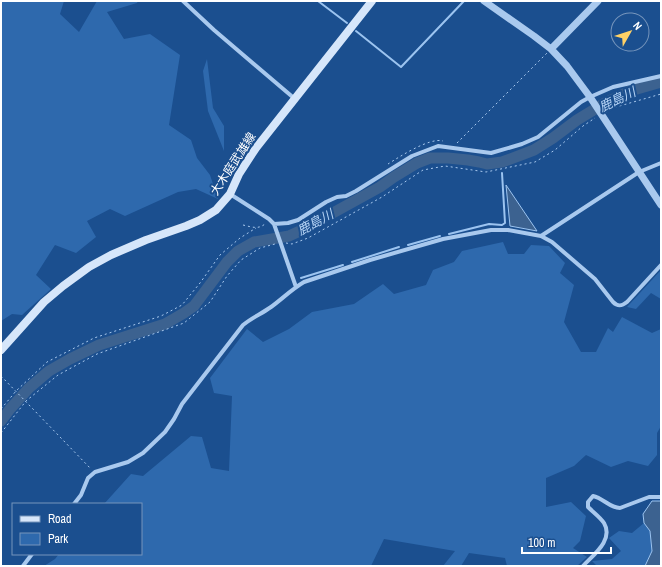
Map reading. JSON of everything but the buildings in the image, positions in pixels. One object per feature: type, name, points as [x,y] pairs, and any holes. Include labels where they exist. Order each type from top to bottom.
[{"type":"main road","name":"大木庭武雄線","points":[[1,350],[44,302],[89,267],[111,255],[146,240],[200,220],[216,210],[230,194],[239,174],[256,148],[372,1]]},
{"type":"street","points":[[183,1],[214,30],[295,99]]},
{"type":"street","points":[[484,1],[551,49],[567,66],[590,97],[661,205]]},
{"type":"street","points":[[551,49],[598,1]]},
{"type":"street","points":[[275,225],[298,220],[326,202],[337,197],[346,196],[356,191],[412,156],[438,146],[491,153],[522,144],[538,137],[581,102],[590,97],[613,88],[661,76]]},
{"type":"street","points":[[541,236],[639,172],[661,163]]},
{"type":"street","points":[[230,194],[269,219],[275,225],[296,287]]},
{"type":"street","points":[[75,503],[81,495],[88,478],[95,472],[128,462],[143,453],[165,432],[182,404],[243,325],[304,282],[370,260],[443,239],[491,230],[508,230],[541,236],[552,242],[595,279],[616,305],[621,305],[627,302],[661,265]]},
{"type":"street","points":[[583,566],[596,554],[606,539],[606,528],[603,522],[588,507],[588,502],[593,496],[599,497],[615,508],[620,508],[649,497],[661,498]]},
{"type":"street","points":[[23,566],[31,555]]},
{"type":"path","points":[[452,144],[459,143],[551,49]]},
{"type":"path","points":[[1,433],[26,401],[58,375],[97,354],[184,324],[210,302],[227,276],[241,260],[260,248],[280,242],[292,244],[308,238],[382,197],[423,170],[445,166],[486,172],[535,162],[555,150],[583,126],[601,114],[616,107],[661,94]]},
{"type":"path","points":[[388,164],[407,152],[434,140],[446,142]]},
{"type":"path","points":[[1,409],[16,391],[47,362],[94,338],[161,316],[182,305],[220,255],[240,238],[256,228],[264,226],[269,219]]},
{"type":"path","points":[[243,225],[256,228]]},
{"type":"path","points":[[1,376],[95,472]]},
{"type":"green space","points":[[1,1],[64,1],[60,14],[79,32],[97,1],[138,1],[137,3],[107,12],[124,39],[150,34],[180,55],[169,125],[191,140],[197,158],[210,175],[218,199],[196,189],[178,192],[125,216],[110,209],[87,221],[96,237],[76,253],[55,245],[36,275],[51,289],[22,315],[12,314],[1,321]]},
{"type":"green space","points":[[207,59],[213,108],[224,126],[224,151],[208,111],[203,71]]},
{"type":"green space","points":[[503,242],[508,254],[524,254],[531,245],[549,246],[565,263],[560,273],[574,285],[564,322],[581,352],[596,352],[608,328],[613,332],[622,317],[652,333],[661,329],[661,426],[657,433],[657,455],[648,466],[628,461],[611,467],[586,455],[574,466],[546,478],[546,507],[571,502],[586,516],[580,541],[573,548],[587,557],[577,566],[507,566],[505,558],[469,553],[461,566],[443,566],[455,551],[384,539],[371,566],[44,566],[55,559],[58,555],[142,555],[142,503],[105,503],[131,474],[143,476],[191,436],[202,437],[211,468],[229,471],[232,396],[214,393],[210,378],[247,329],[263,342],[289,329],[312,312],[354,304],[383,284],[394,294],[426,285],[433,270],[454,262],[462,251]]},
{"type":"green space","points":[[661,270],[661,299],[651,293],[636,309],[627,307]]},
{"type":"green space","points":[[644,523],[650,531],[652,551],[645,566],[597,566],[592,561],[612,559],[621,551],[609,538],[619,531],[632,533]]},
{"type":"shaded area","points":[[506,185],[537,231],[510,226]]},
{"type":"shaded area","points":[[652,501],[661,501],[661,566],[645,566],[652,551],[650,531],[644,523],[643,514]]},
{"type":"waterway","points":[[318,1],[347,23]]},
{"type":"waterway","points":[[356,31],[401,67],[464,1]]},
{"type":"waterway","name":"鹿島川","points":[[1,421],[29,388],[49,371],[99,345],[165,324],[194,306],[227,262],[238,251],[254,242],[289,236],[302,230],[380,187],[417,163],[430,158],[468,160],[487,164],[502,162],[534,150],[577,120],[605,103],[630,91],[661,82]]},
{"type":"waterway","points":[[449,234],[489,224],[502,225],[505,223],[502,173]]},
{"type":"waterway","points":[[408,245],[440,236]]},
{"type":"waterway","points":[[352,262],[399,247]]},
{"type":"waterway","points":[[301,278],[343,265]]}]
